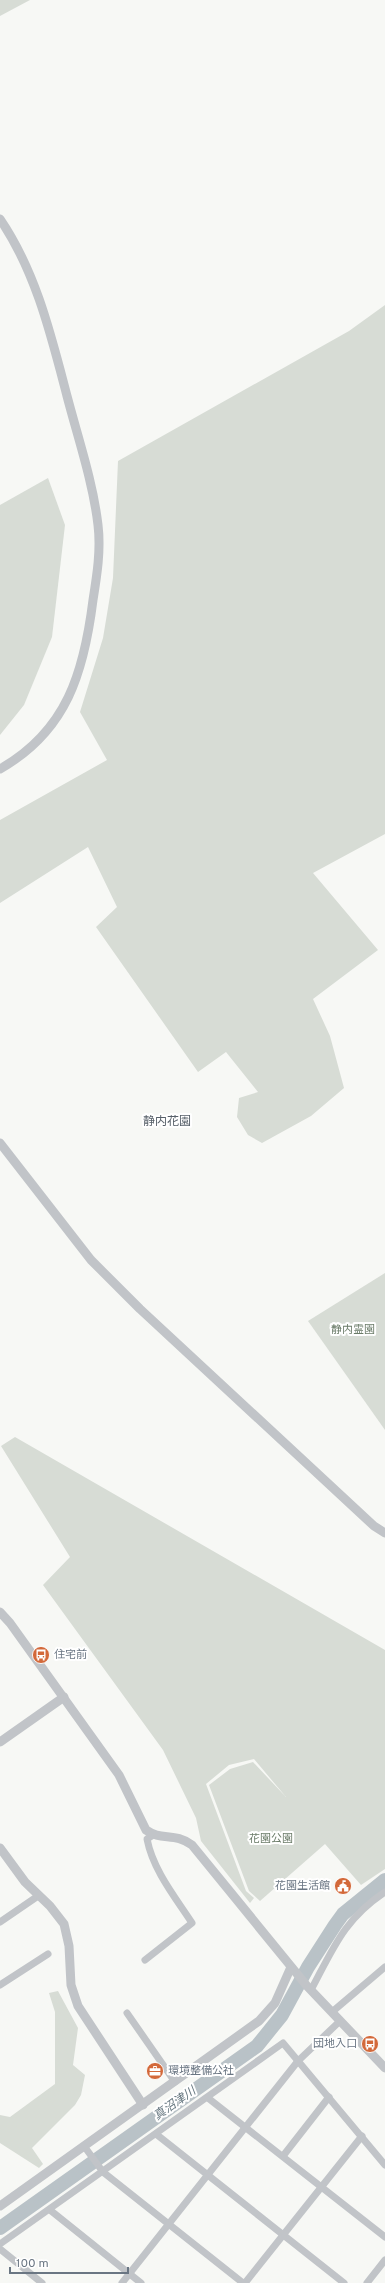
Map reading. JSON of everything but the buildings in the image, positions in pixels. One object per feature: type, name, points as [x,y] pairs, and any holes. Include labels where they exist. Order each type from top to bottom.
[{"type":"street","points":[[0,219],[27,268],[47,322],[92,494],[99,541],[88,643],[75,686],[65,707],[38,741],[25,754],[0,769]]},
{"type":"street","points":[[0,1143],[97,1265],[226,1390],[374,1526],[385,1533]]},
{"type":"street","points":[[0,1612],[64,1697],[119,1775],[146,1830],[153,1835],[177,1836],[192,1845],[309,1988],[385,2068]]},
{"type":"street","points":[[0,1742],[64,1697]]},
{"type":"street","points":[[145,1960],[192,1923],[168,1887],[150,1853],[147,1839],[153,1835]]},
{"type":"street","points":[[0,1848],[25,1882],[50,1906],[64,1924],[69,1946],[71,1985],[78,2006],[143,2105]]},
{"type":"street","points":[[309,1988],[342,1932],[356,1915],[385,1892]]},
{"type":"street","points":[[0,1922],[38,1896]]},
{"type":"street","points":[[0,1985],[48,1954]]},
{"type":"street","points":[[332,2012],[385,1967]]},
{"type":"street","points":[[0,2206],[259,2021],[275,2003],[294,1970]]},
{"type":"street","points":[[127,2013],[175,2082]]},
{"type":"street","points":[[122,2283],[298,2061],[340,2021]]},
{"type":"street","points":[[0,2244],[50,2210],[101,2170],[208,2098],[283,2043],[385,2164]]},
{"type":"street","points":[[283,2156],[330,2097]]},
{"type":"street","points":[[208,2098],[385,2237]]},
{"type":"street","points":[[156,2134],[344,2283]]},
{"type":"street","points":[[84,2146],[101,2170],[244,2283],[362,2136]]},
{"type":"street","points":[[50,2210],[141,2283]]},
{"type":"street","points":[[0,2249],[42,2283]]},
{"type":"street","points":[[367,2283],[385,2260]]},
{"type":"green space","points":[[0,0],[30,0],[0,16]]},
{"type":"green space","points":[[385,305],[385,834],[313,873],[378,950],[313,999],[330,1036],[344,1088],[311,1116],[262,1143],[248,1135],[237,1117],[239,1098],[258,1092],[226,1052],[198,1072],[96,927],[117,907],[88,847],[0,903],[0,820],[107,760],[80,712],[103,638],[113,578],[118,461],[349,331]]},
{"type":"green space","points":[[48,478],[65,525],[52,637],[24,705],[0,735],[0,505]]},
{"type":"green space","name":"静内霊園","points":[[385,1273],[385,1430],[308,1321]]},
{"type":"green space","name":"花園公園","points":[[15,1437],[385,1650],[385,1869],[361,1885],[325,1844],[260,1901],[249,1891],[209,1785],[230,1769],[253,1762],[286,1797],[254,1759],[229,1765],[206,1784],[246,1891],[254,1898],[250,1903],[201,1841],[196,1818],[163,1750],[43,1585],[70,1557],[1,1446]]},
{"type":"green space","points":[[58,1991],[78,2028],[73,2065],[85,2075],[81,2095],[75,2105],[32,2148],[43,2164],[39,2168],[0,2143],[0,2115],[10,2117],[55,2084],[55,2012],[49,1993]]},
{"type":"waterway","name":"真沼津川","points":[[0,2228],[257,2046],[282,2015],[308,1967],[343,1914],[385,1880]]},
{"type":"place","name":"住宅前","points":[[41,1655]]},
{"type":"place","name":"花園生活館","points":[[343,1886]]},
{"type":"place","name":"団地入口","points":[[370,2044]]},
{"type":"place","name":"環境整備公社","points":[[155,2071]]},
{"type":"district","name":"静内花園","points":[[167,1122]]}]
